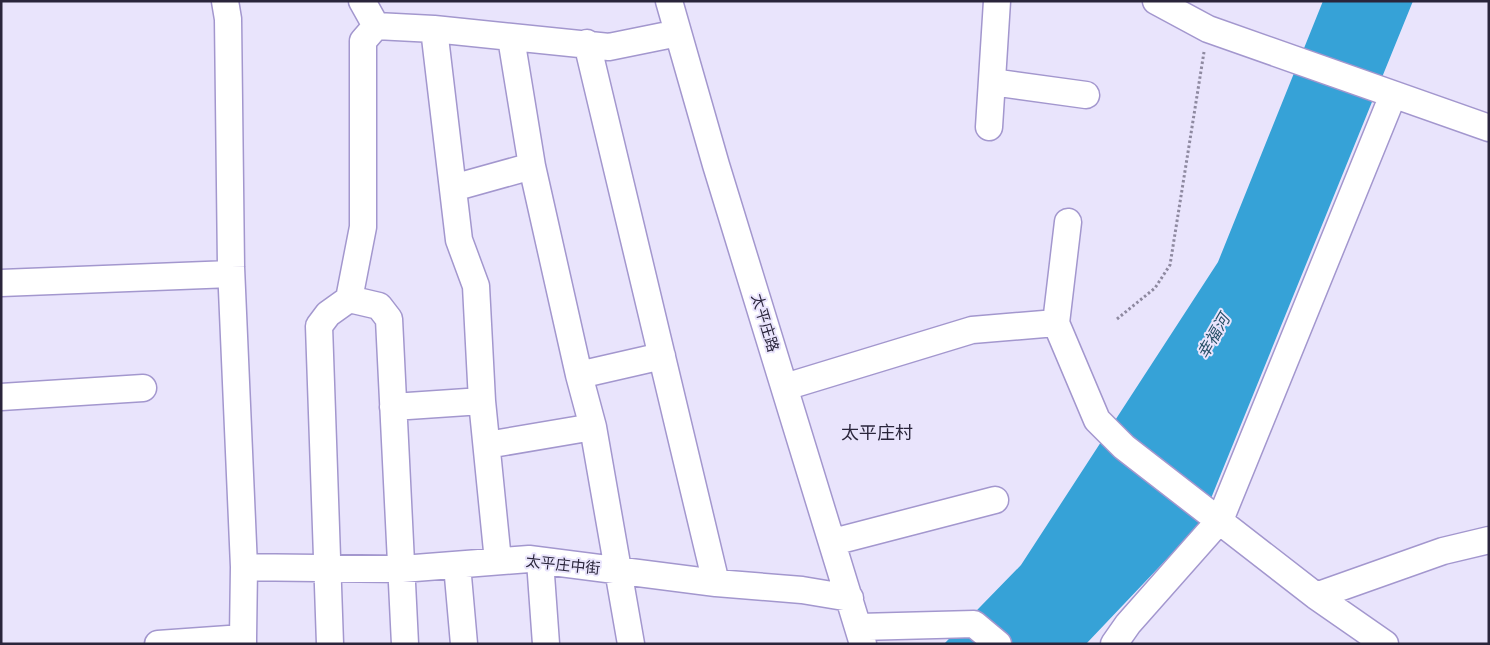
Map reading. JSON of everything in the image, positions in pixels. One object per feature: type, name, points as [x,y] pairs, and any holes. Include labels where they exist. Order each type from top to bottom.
[{"type":"street","points":[[158,644],[243,641],[244,567],[231,274],[228,19],[225,1]]},
{"type":"street","points":[[362,1],[376,26]]},
{"type":"street","name":"太平庄路","points":[[669,1],[716,164],[833,542],[861,639]]},
{"type":"street","points":[[989,127],[997,1]]},
{"type":"street","points":[[1156,1],[1195,24],[1208,29],[1489,128]]},
{"type":"street","points":[[376,26],[434,29],[511,38],[609,46],[678,33]]},
{"type":"street","points":[[330,644],[319,326],[328,314],[349,299],[363,227],[363,41],[376,26]]},
{"type":"street","points":[[434,29],[459,240],[476,286],[482,401],[488,445],[498,561]]},
{"type":"street","points":[[511,38],[532,166],[592,427],[631,644]]},
{"type":"street","points":[[587,43],[716,583]]},
{"type":"street","points":[[992,82],[1086,95]]},
{"type":"street","points":[[1114,644],[1210,513],[1389,94]]},
{"type":"street","points":[[453,188],[532,166]]},
{"type":"street","points":[[1068,222],[1056,323],[1098,420],[1124,447],[1316,596],[1385,644]]},
{"type":"street","points":[[1,283],[231,274]]},
{"type":"street","points":[[349,299],[379,306],[388,319],[405,644]]},
{"type":"street","points":[[785,387],[972,330],[1056,323]]},
{"type":"street","points":[[579,375],[662,356]]},
{"type":"street","points":[[1,397],[143,388]]},
{"type":"street","points":[[393,407],[482,401]]},
{"type":"street","points":[[488,445],[592,427]]},
{"type":"street","points":[[833,542],[995,500]]},
{"type":"street","points":[[1316,596],[1443,551],[1489,540]]},
{"type":"street","name":"太平庄中街","points":[[244,567],[402,569],[498,561],[540,561],[716,583],[802,590],[850,598]]},
{"type":"street","points":[[540,561],[546,644]]},
{"type":"street","points":[[457,565],[464,644]]},
{"type":"street","points":[[861,639],[974,624],[992,639]]},
{"type":"path","points":[[1118,319],[1155,288],[1170,265],[1208,29]]},
{"type":"water","name":"幸福河","points":[[1323,1],[1413,1],[1201,523],[1086,644],[944,644],[1021,565],[1218,262]]},
{"type":"district","name":"太平庄村","points":[[877,433]]}]
